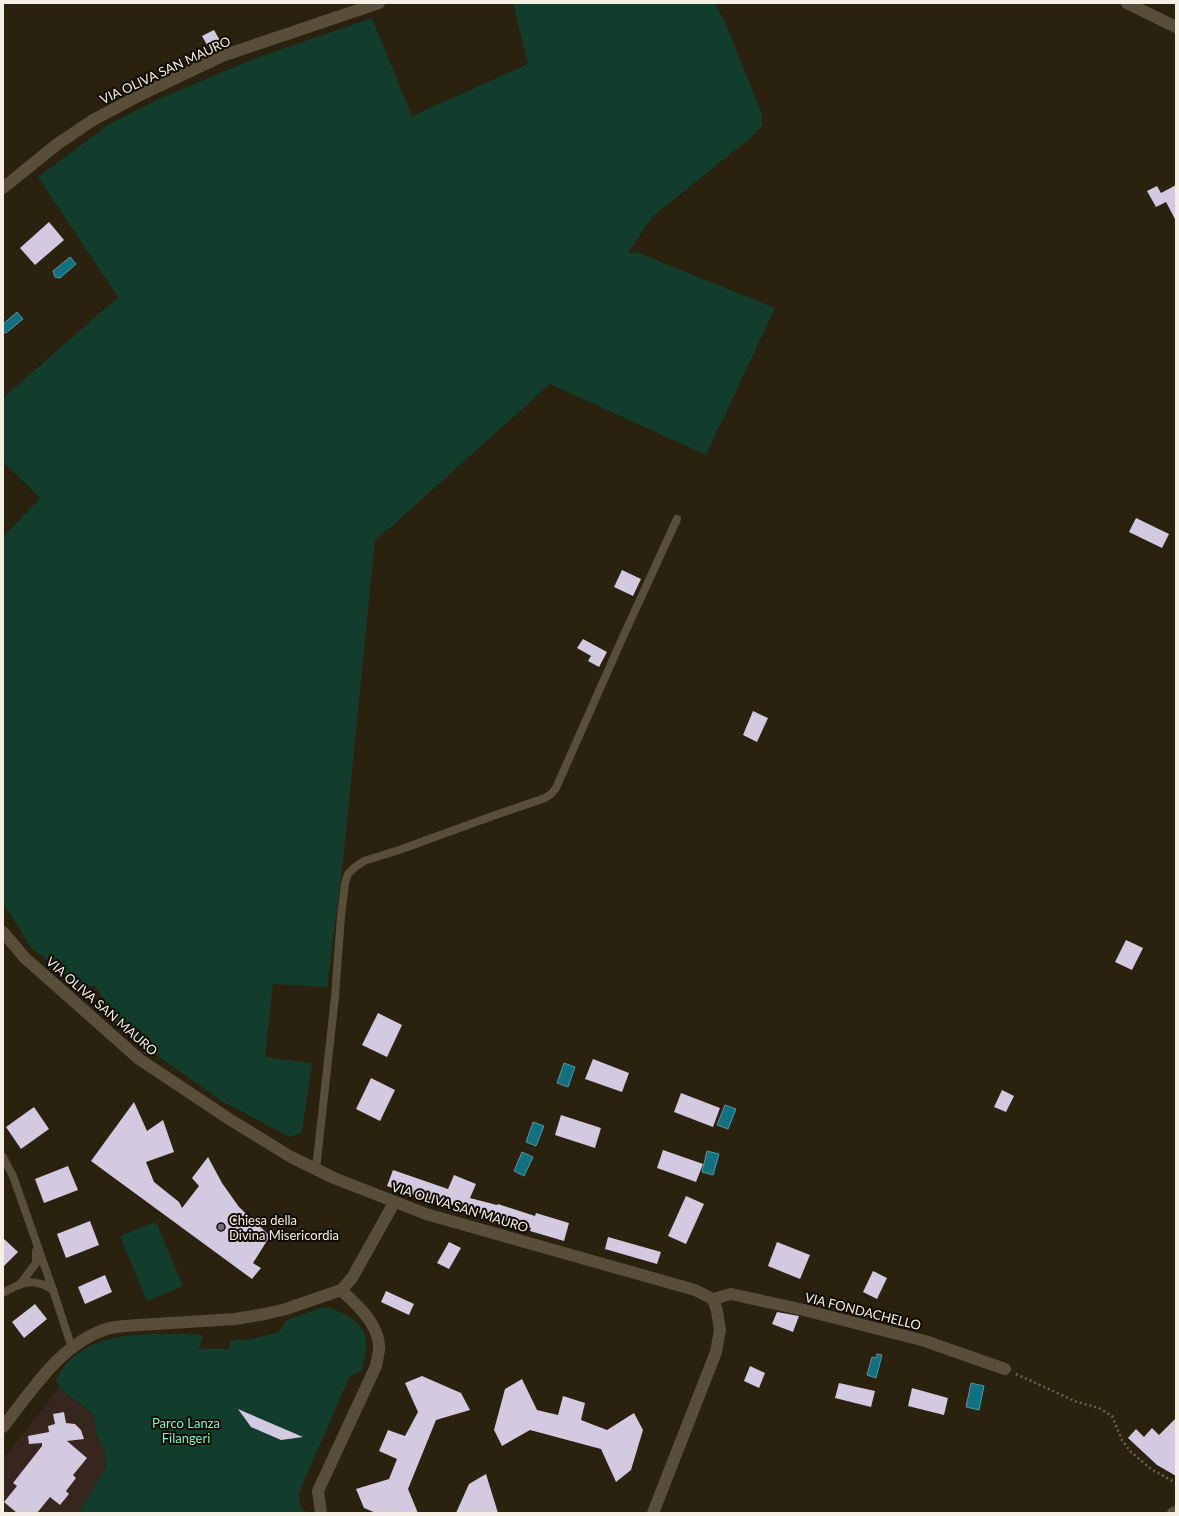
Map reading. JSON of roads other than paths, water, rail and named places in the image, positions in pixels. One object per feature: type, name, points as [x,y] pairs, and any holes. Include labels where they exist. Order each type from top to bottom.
[{"type":"street","name":"VIA OLIVA SAN MAURO","points":[[3,188],[56,145],[93,120],[144,93],[222,56],[379,3]]},
{"type":"street","points":[[1127,3],[1176,27]]},
{"type":"street","name":"VIA OLIVA SAN MAURO","points":[[3,932],[25,958],[139,1059],[229,1119],[291,1157],[334,1178],[394,1203],[426,1214],[695,1290],[712,1299]]},
{"type":"street","points":[[3,1428],[54,1363],[72,1348],[106,1329],[124,1326],[250,1316],[286,1308],[341,1290],[352,1278],[394,1203]]},
{"type":"street","points":[[321,1513],[318,1491],[376,1366],[379,1345],[374,1327],[367,1316],[341,1290]]},
{"type":"street","name":"VIA FONDACHELLO","points":[[712,1299],[731,1294],[804,1310],[925,1341],[1005,1369]]},
{"type":"street","points":[[653,1513],[716,1352],[720,1330],[717,1311],[712,1299]]},
{"type":"lane","points":[[316,1169],[335,997],[341,916],[345,884],[348,874],[355,866],[364,861],[402,850],[545,798],[551,794],[556,788],[622,638],[677,519]]},
{"type":"lane","points":[[3,1157],[13,1176],[72,1348]]},
{"type":"lane","points":[[3,1293],[21,1283],[36,1263],[37,1243]]},
{"type":"lane","points":[[21,1283],[37,1283],[46,1285],[53,1290]]},
{"type":"water","points":[[70,257],[76,264],[60,278],[55,277],[53,271]]},
{"type":"water","points":[[17,312],[23,319],[6,333],[3,332],[3,324]]},
{"type":"water","points":[[564,1063],[575,1067],[568,1087],[557,1083]]},
{"type":"water","points":[[725,1105],[736,1109],[728,1129],[717,1125]]},
{"type":"water","points":[[533,1122],[544,1126],[536,1146],[526,1142]]},
{"type":"water","points":[[707,1151],[719,1154],[713,1175],[702,1172]]},
{"type":"water","points":[[522,1152],[533,1157],[524,1176],[514,1171]]},
{"type":"water","points":[[877,1354],[882,1355],[876,1378],[867,1375],[872,1357],[876,1358]]},
{"type":"water","points":[[971,1383],[984,1386],[979,1410],[966,1407]]},
{"type":"place","name":"Chiesa della Divina Misericordia","points":[[221,1227]]},
{"type":"park label","name":"Parco Lanza Filangeri","points":[[186,1430]]}]
